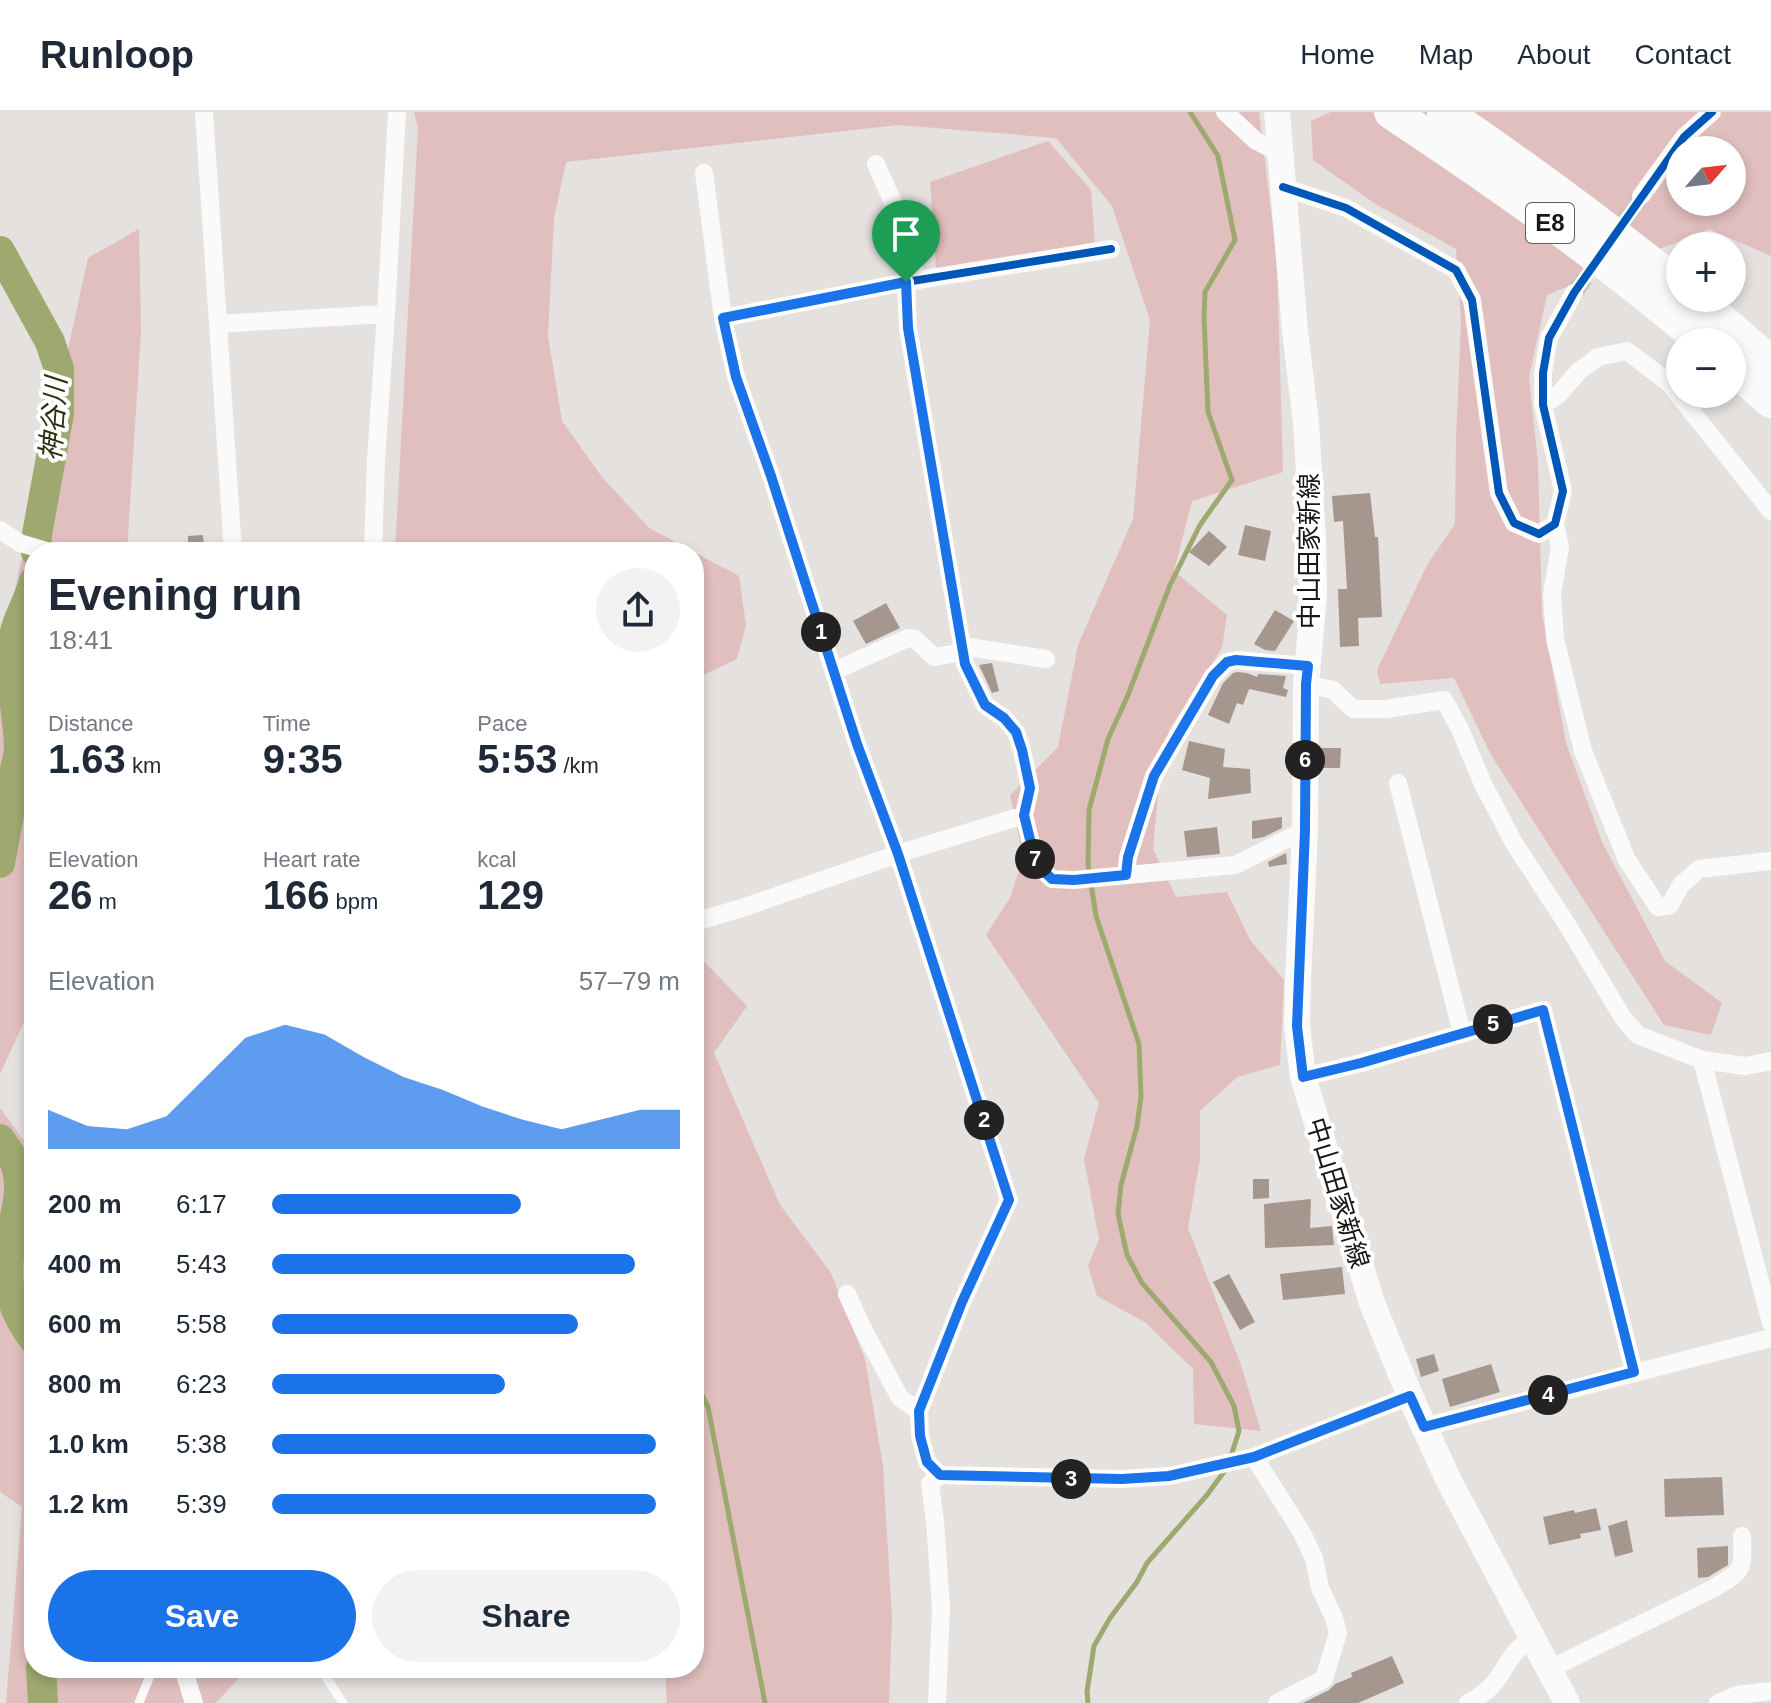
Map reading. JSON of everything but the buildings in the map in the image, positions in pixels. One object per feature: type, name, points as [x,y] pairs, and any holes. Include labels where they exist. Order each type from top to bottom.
[{"type":"highway","name":"E8","points":[[1391,112],[1578,243],[1685,328]]},
{"type":"highway","name":"E8","points":[[1444,112],[1606,227],[1666,275]]},
{"type":"highway","points":[[1711,312],[1771,363]]},
{"type":"highway","points":[[1746,379],[1771,401]]},
{"type":"main road","name":"中山田家新線","points":[[1277,112],[1295,331],[1306,423],[1313,538],[1314,595],[1307,675],[1305,830],[1297,1026],[1303,1077],[1372,1303],[1410,1396],[1449,1481],[1567,1703]]},
{"type":"street","points":[[204,112],[232,542]]},
{"type":"street","points":[[373,542],[397,112]]},
{"type":"street","points":[[1225,112],[1256,141],[1281,153]]},
{"type":"street","points":[[1641,196],[1684,137],[1712,112]]},
{"type":"street","points":[[876,164],[907,234],[911,281],[908,328],[965,664],[985,705],[1004,718],[1016,732],[1030,788],[1024,815],[1036,864],[1052,879],[1074,880],[1235,865],[1305,830]]},
{"type":"street","points":[[704,173],[723,318],[736,377],[857,744],[898,854],[1009,1200],[962,1302],[919,1411],[920,1436],[927,1462],[940,1475]]},
{"type":"street","points":[[1283,187],[1346,208],[1456,270],[1472,300],[1499,493],[1514,523],[1539,534],[1555,524]]},
{"type":"street","points":[[723,318],[911,281],[1111,249]]},
{"type":"street","points":[[1574,293],[1549,338],[1543,373],[1543,405],[1563,491],[1555,524],[1560,547],[1552,594],[1555,639],[1583,751],[1627,860],[1658,907],[1670,905],[1681,885],[1699,869],[1771,861]]},
{"type":"street","points":[[218,324],[386,314]]},
{"type":"street","points":[[1543,405],[1598,357],[1627,351],[1668,382],[1771,511]]},
{"type":"street","points":[[0,530],[24,544]]},
{"type":"street","points":[[834,671],[908,638],[915,639],[934,657],[962,649],[1046,659]]},
{"type":"street","points":[[1126,875],[1128,857],[1154,776],[1213,676],[1227,662],[1236,660],[1307,675],[1333,690],[1353,709],[1386,709],[1444,700],[1514,843],[1623,1018],[1638,1035],[1702,1060],[1745,1066],[1771,1061]]},
{"type":"street","points":[[1398,783],[1462,1033]]},
{"type":"street","points":[[704,919],[1024,815]]},
{"type":"street","points":[[1303,1077],[1543,1010],[1634,1372]]},
{"type":"street","points":[[1702,1060],[1771,1323]]},
{"type":"street","points":[[847,1294],[900,1398],[919,1411]]},
{"type":"street","points":[[1424,1427],[1771,1338]]},
{"type":"street","points":[[937,1703],[941,1608],[930,1484],[940,1475],[1098,1479],[1169,1476],[1254,1457],[1410,1396]]},
{"type":"street","points":[[1254,1457],[1301,1531],[1314,1558],[1320,1588],[1338,1633],[1324,1679],[1277,1703]]},
{"type":"street","points":[[1550,1669],[1714,1588],[1739,1572],[1743,1559],[1742,1536]]},
{"type":"street","points":[[1468,1703],[1494,1684],[1514,1653],[1532,1637]]},
{"type":"street","points":[[186,1678],[194,1703]]},
{"type":"street","points":[[1718,1703],[1737,1695],[1771,1691]]},
{"type":"lane","points":[[139,1703],[149,1678]]},
{"type":"lane","points":[[327,1678],[343,1703]]},
{"type":"shaded area","points":[[414,112],[1259,112],[1277,261],[1283,472],[1192,501],[1174,571],[1227,615],[1222,648],[1169,730],[1153,849],[1176,897],[1227,892],[1250,940],[1284,980],[1280,1065],[1237,1077],[1200,1111],[1200,1159],[1188,1228],[1241,1365],[1261,1431],[1194,1424],[1193,1369],[1146,1323],[1097,1296],[1088,1266],[1099,1239],[1084,1159],[1099,1103],[986,935],[1010,898],[1023,858],[1010,795],[1058,747],[1078,645],[1133,519],[1150,320],[1112,206],[1056,138],[898,125],[566,162],[554,218],[548,336],[562,421],[602,477],[649,528],[675,542],[396,542],[418,128]]},
{"type":"shaded area","points":[[1331,112],[1771,112],[1771,256],[1746,245],[1746,232],[1716,232],[1709,229],[1702,232],[1666,232],[1666,247],[1547,295],[1529,377],[1538,464],[1542,613],[1566,743],[1602,842],[1665,961],[1722,1003],[1711,1035],[1664,1025],[1491,755],[1454,678],[1380,684],[1377,670],[1427,565],[1455,524],[1461,322],[1456,249],[1374,203],[1313,160],[1311,121]]},
{"type":"shaded area","points":[[1048,141],[1091,190],[1095,242],[1087,246],[936,269],[930,182]]},
{"type":"shaded area","points":[[139,229],[141,331],[128,542],[26,542],[88,258]]},
{"type":"shaded area","points":[[24,550],[24,1022],[0,1074],[0,659]]},
{"type":"shaded area","points":[[704,557],[739,576],[746,625],[737,659],[704,675]]},
{"type":"shaded area","points":[[704,961],[747,1006],[714,1053],[780,1205],[831,1273],[865,1359],[883,1466],[892,1618],[889,1703],[667,1703],[666,1678],[704,1678]]},
{"type":"shaded area","points":[[0,1108],[24,1140],[24,1678],[239,1678],[216,1703],[6,1703],[22,1507],[0,1492]]},
{"type":"waterway","points":[[1190,112],[1218,156],[1235,240],[1205,292],[1204,318],[1208,412],[1232,480],[1200,525],[1170,585],[1108,739],[1089,810],[1088,864],[1096,916],[1139,1044],[1141,1096],[1137,1126],[1121,1185],[1118,1214],[1127,1255],[1142,1283],[1211,1362],[1234,1406],[1239,1431],[1231,1456]]},
{"type":"waterway","name":"神谷川","points":[[0,251],[50,342],[59,369],[59,414],[37,542]]},
{"type":"waterway","name":"神谷川","points":[[0,863],[19,746],[11,657],[24,608]]},
{"type":"waterway","points":[[14,788],[24,792]]},
{"type":"waterway","name":"神谷川","points":[[0,1139],[15,1162],[19,1180],[8,1269],[12,1297],[24,1325]]},
{"type":"waterway","points":[[704,1399],[708,1407],[765,1703]]},
{"type":"waterway","points":[[1088,1703],[1094,1646],[1110,1618],[1147,1563],[1226,1469]]},
{"type":"waterway","name":"神谷川","points":[[42,1678],[43,1703]]},
{"type":"tunnel","points":[[1574,293],[1641,196]]},
{"type":"cycle path","points":[[1283,187],[1346,208],[1456,270],[1472,300],[1499,493],[1514,523],[1539,534],[1555,524],[1563,491],[1543,405],[1543,373],[1549,338],[1574,293],[1684,137],[1712,112]]},
{"type":"cycle path","points":[[1111,249],[906,282],[723,318],[736,377],[857,744],[898,854],[1009,1200],[962,1302],[919,1411],[920,1436],[927,1462],[940,1475],[1122,1479],[1169,1476],[1254,1457],[1410,1396]]},
{"type":"route","points":[[906,282],[908,328],[965,664],[985,705],[1004,718],[1016,732],[1030,788],[1024,815],[1036,864],[1052,879],[1126,875],[1128,857],[1154,776],[1213,676],[1227,662],[1236,660],[1308,666],[1297,1026],[1303,1077],[1543,1010],[1634,1372],[1424,1427],[1410,1396],[1254,1457],[1169,1476],[1074,1479],[940,1475],[927,1462],[920,1436],[919,1411],[962,1302],[1009,1200],[898,854],[857,744],[736,377],[723,318],[906,282]]}]
